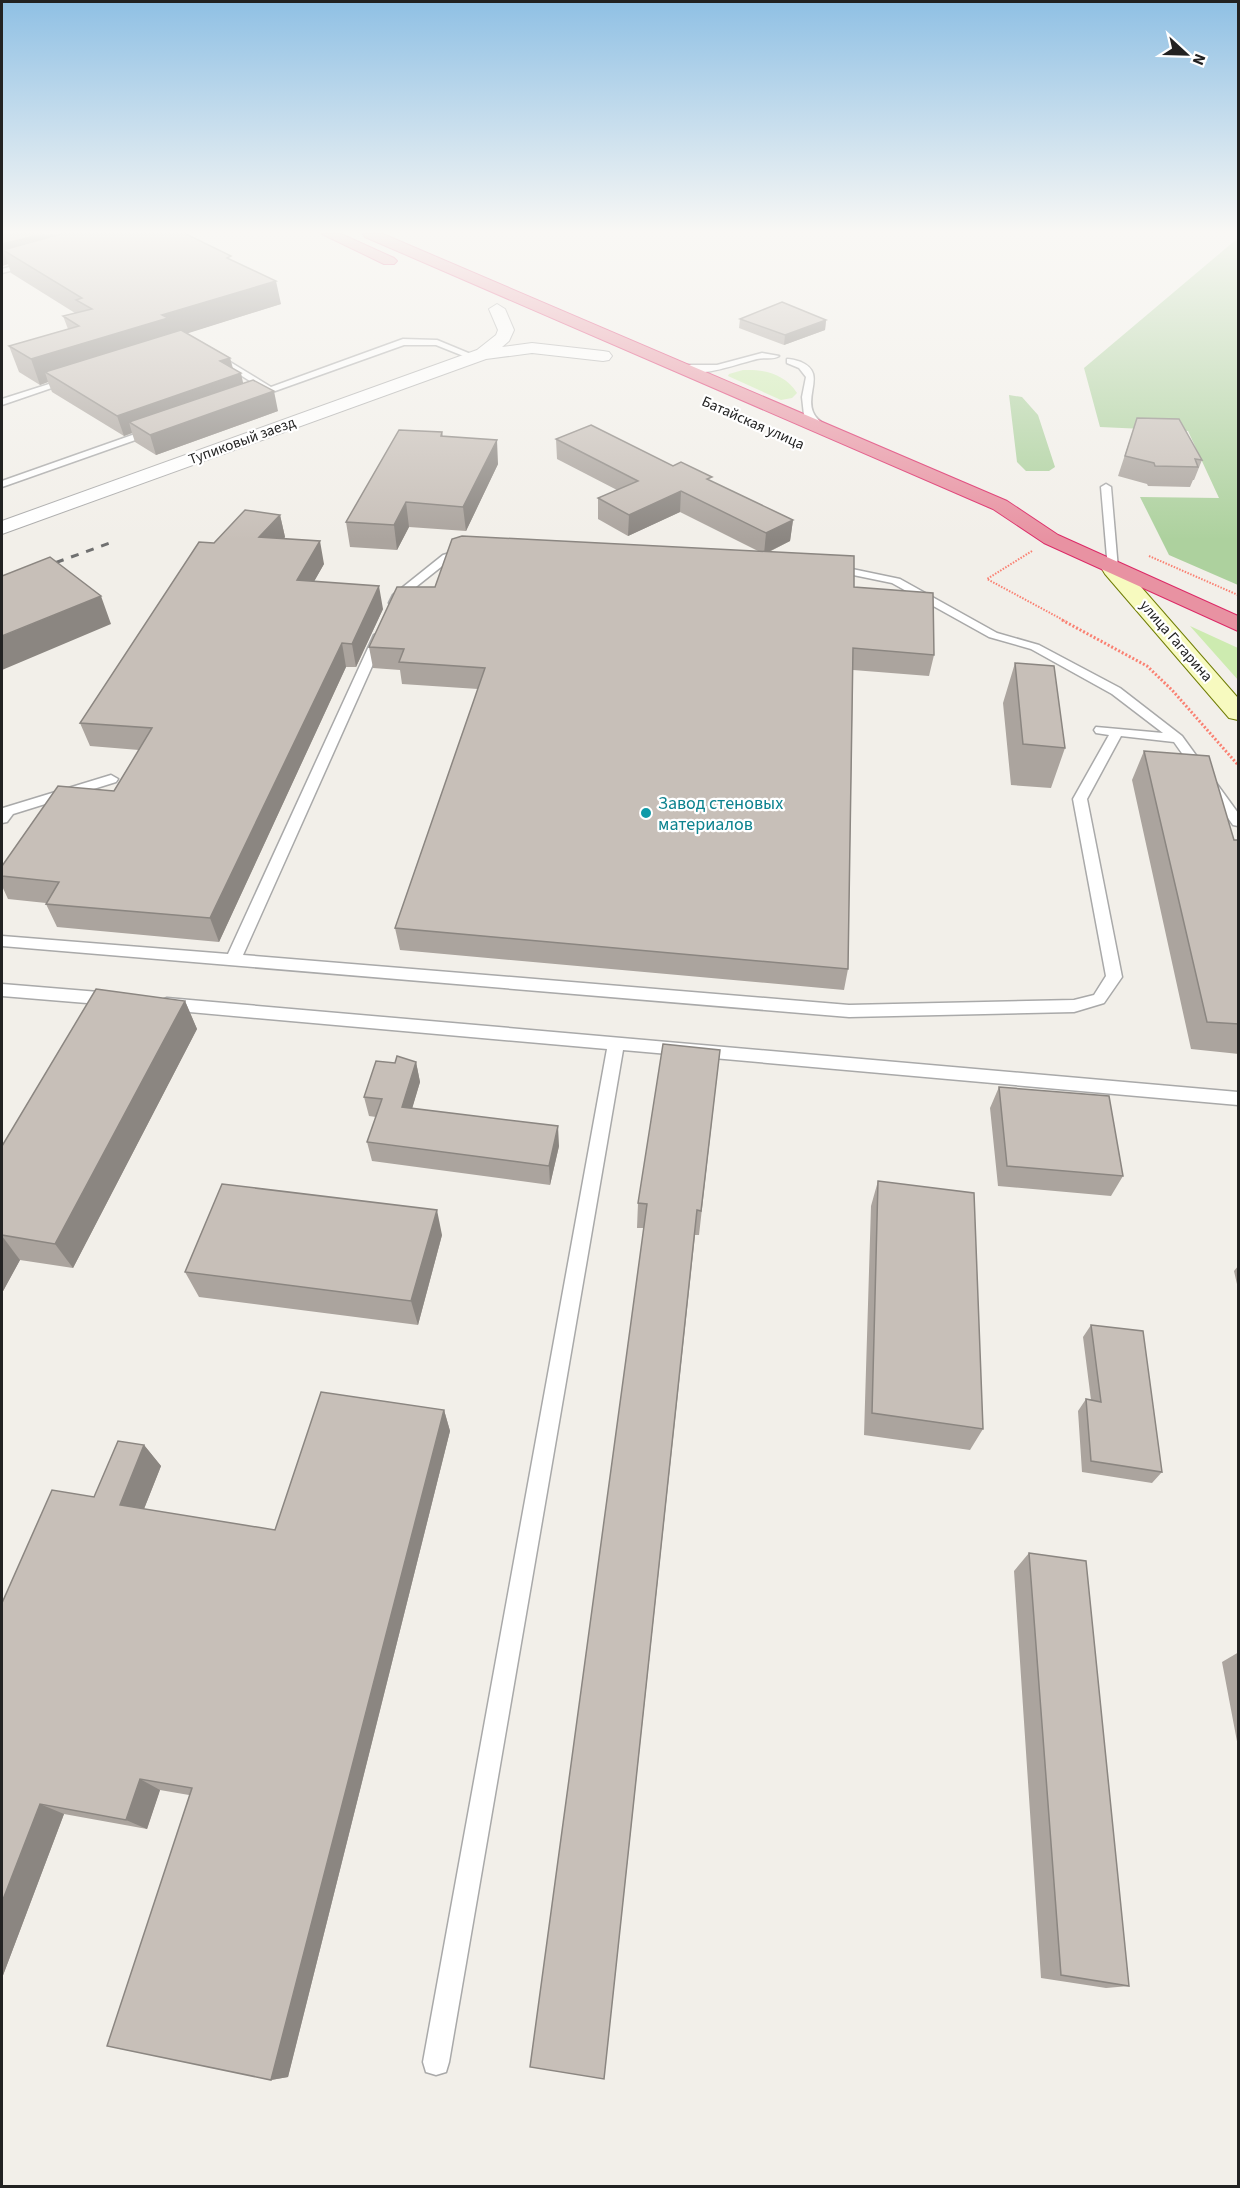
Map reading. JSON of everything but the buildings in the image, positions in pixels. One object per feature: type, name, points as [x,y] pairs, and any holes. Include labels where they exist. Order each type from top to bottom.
[{"type":"highway","points":[[559,336],[624,366]]},
{"type":"highway","name":"Батайская улица","points":[[605,336],[1000,505],[1051,539],[1239,624]]},
{"type":"highway","name":"Батайская улица","points":[[998,525],[1051,539]]},
{"type":"main road","name":"улица Гагарина","points":[[1113,569],[1239,713]]},
{"type":"street","points":[[479,355],[503,336]]},
{"type":"street","points":[[479,355],[532,348],[603,356]]},
{"type":"street","name":"Тупиковый заезд","points":[[2,528],[479,355]]},
{"type":"lane","points":[[236,402],[403,342],[437,343],[479,355]]},
{"type":"lane","points":[[201,349],[270,390]]},
{"type":"lane","points":[[679,368],[725,367],[755,356],[775,356]]},
{"type":"lane","points":[[790,361],[807,367],[811,373],[811,380],[804,398],[810,417],[833,435]]},
{"type":"lane","points":[[2,402],[80,378]]},
{"type":"lane","points":[[2,484],[170,425]]},
{"type":"lane","points":[[2,469],[15,479]]},
{"type":"lane","points":[[1106,487],[1113,569]]},
{"type":"lane","points":[[233,960],[398,597],[447,557],[478,548]]},
{"type":"lane","points":[[822,567],[846,569],[896,581],[993,635],[1035,647],[1116,691],[1178,739],[1239,822]]},
{"type":"lane","points":[[1100,730],[1178,739]]},
{"type":"lane","points":[[2,941],[849,1011],[1074,1006],[1099,999],[1114,977],[1080,799],[1116,733]]},
{"type":"lane","points":[[2,819],[8,811],[111,780]]},
{"type":"lane","points":[[2,990],[131,1001]]},
{"type":"lane","points":[[155,1003],[1239,1098]]},
{"type":"lane","points":[[436,2062],[616,1043]]},
{"type":"path","points":[[1051,539],[987,579],[1147,666],[1172,690],[1239,765]]},
{"type":"path","points":[[1149,556],[1239,595]]},
{"type":"green space","points":[[1122,336],[1238,336],[1238,585],[1169,555],[1140,497],[1219,498],[1188,431],[1100,427],[1084,368]]},
{"type":"green space","points":[[743,370],[759,370],[773,374],[786,381],[797,393],[792,398],[781,400],[728,376]]},
{"type":"green space","points":[[1009,395],[1022,397],[1038,415],[1055,467],[1049,471],[1026,471],[1017,462]]},
{"type":"green space","points":[[1190,626],[1238,648],[1238,680]]},
{"type":"railway","points":[[41,568],[115,541]]},
{"type":"place","name":"Завод стеновых материалов","points":[[646,813]]}]
